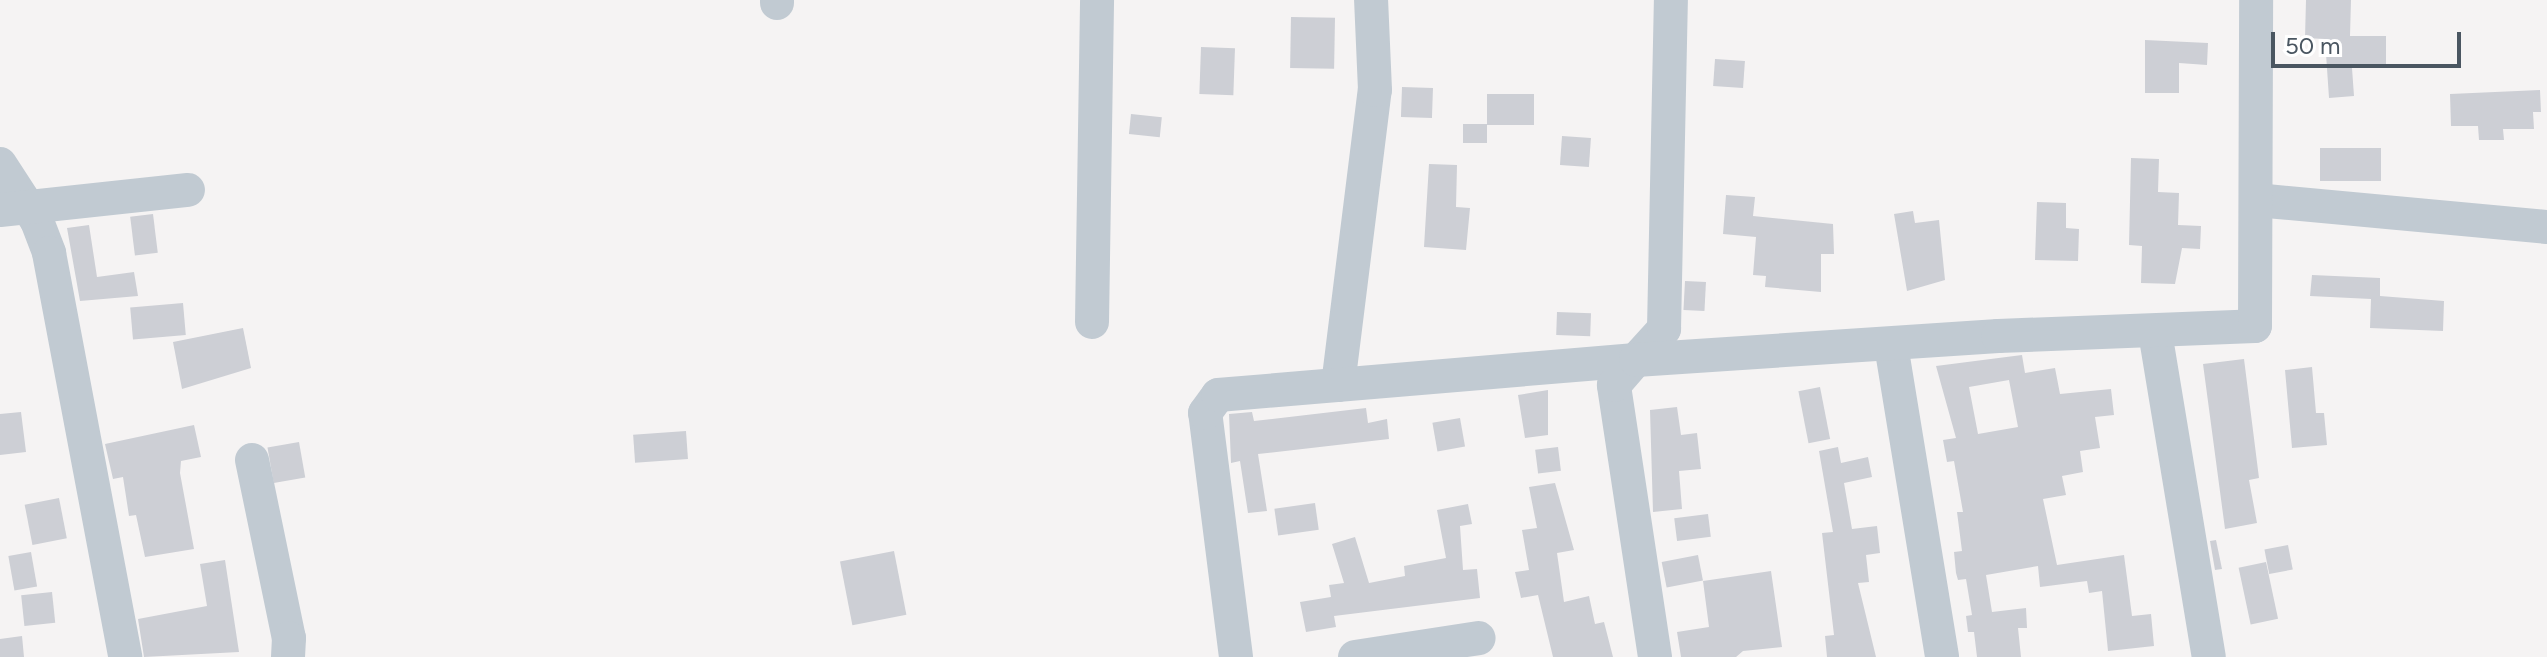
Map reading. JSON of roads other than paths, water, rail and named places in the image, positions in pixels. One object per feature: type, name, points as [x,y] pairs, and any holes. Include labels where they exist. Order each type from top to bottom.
[{"type":"street","points":[[1092,322],[1097,0]]},
{"type":"street","points":[[1338,385],[1375,90],[1371,0]]},
{"type":"street","points":[[1655,657],[1614,385],[1664,329],[1671,0]]},
{"type":"street","points":[[1236,657],[1205,413],[1218,395],[1636,360],[1998,336],[2255,326],[2256,0]]},
{"type":"street","points":[[0,164],[15,209],[49,253],[125,657]]},
{"type":"street","points":[[15,209],[188,190]]},
{"type":"street","points":[[2256,200],[2547,227]]},
{"type":"street","points":[[2155,332],[2209,657]]},
{"type":"street","points":[[1891,345],[1942,657]]},
{"type":"street","points":[[252,460],[289,638],[288,657]]},
{"type":"street","points":[[1355,657],[1479,638]]}]
